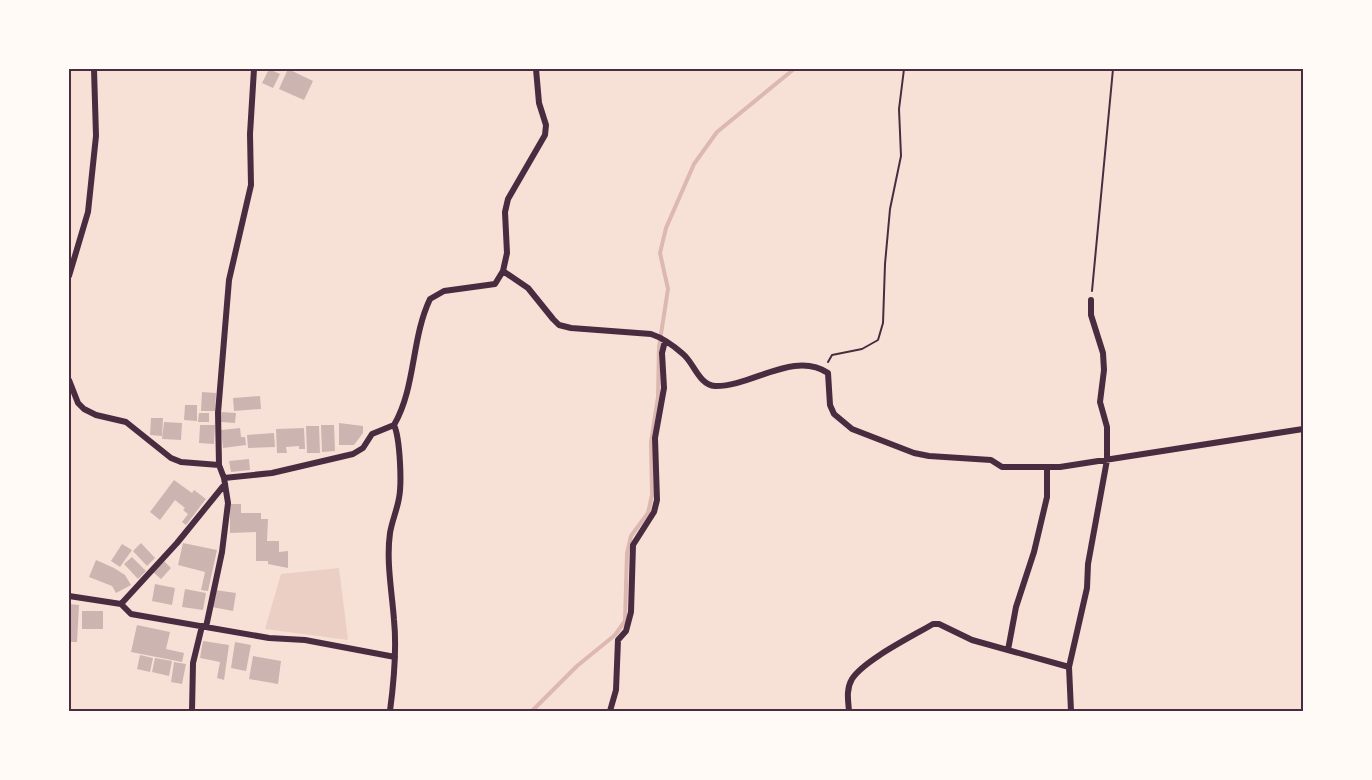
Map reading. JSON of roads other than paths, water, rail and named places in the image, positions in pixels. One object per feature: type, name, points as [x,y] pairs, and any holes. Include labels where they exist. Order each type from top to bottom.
[{"type":"street","points":[[69,276],[88,212],[96,136],[94,69]]},
{"type":"street","points":[[390,711],[395,657],[389,549],[390,532],[399,496],[399,443],[394,425],[406,399],[417,337],[430,299],[444,291],[495,284],[502,271],[507,253],[505,212],[508,199],[545,135],[546,125],[539,103],[536,69]]},
{"type":"street","points":[[192,711],[193,663],[222,552],[228,503],[225,481],[219,465],[218,413],[229,280],[251,185],[250,134],[253,71]]},
{"type":"street","points":[[502,271],[528,288],[559,325],[571,328],[651,334],[685,355],[704,381],[711,386],[723,386],[790,367],[820,367],[828,373],[834,414],[852,429],[914,453],[929,456],[991,460],[1002,467],[1060,467],[1303,429]]},
{"type":"street","points":[[1071,711],[1069,666],[1087,588],[1088,564],[1107,460],[1107,427],[1100,402],[1104,370],[1103,353],[1090,315],[1091,300]]},
{"type":"street","points":[[610,711],[616,690],[618,640],[626,631],[632,612],[633,545],[654,512],[657,500],[655,438],[664,388],[662,339]]},
{"type":"street","points":[[69,380],[78,403],[84,409],[96,415],[126,422],[171,458],[181,462],[219,465]]},
{"type":"street","points":[[120,604],[177,543],[225,481],[272,473],[353,454],[363,448],[372,434],[394,425]]},
{"type":"street","points":[[1008,650],[1016,607],[1034,552],[1047,497],[1047,467]]},
{"type":"street","points":[[69,596],[120,604],[131,614],[269,638],[305,640],[395,657]]},
{"type":"street","points":[[849,711],[848,689],[853,679],[865,667],[933,624],[939,624],[972,640],[1069,666]]},
{"type":"waterway","points":[[532,711],[577,666],[615,635],[625,621],[627,553],[631,536],[648,513],[652,495],[651,442],[658,397],[659,347],[668,289],[660,253],[666,228],[694,164],[717,132],[794,69]]}]
